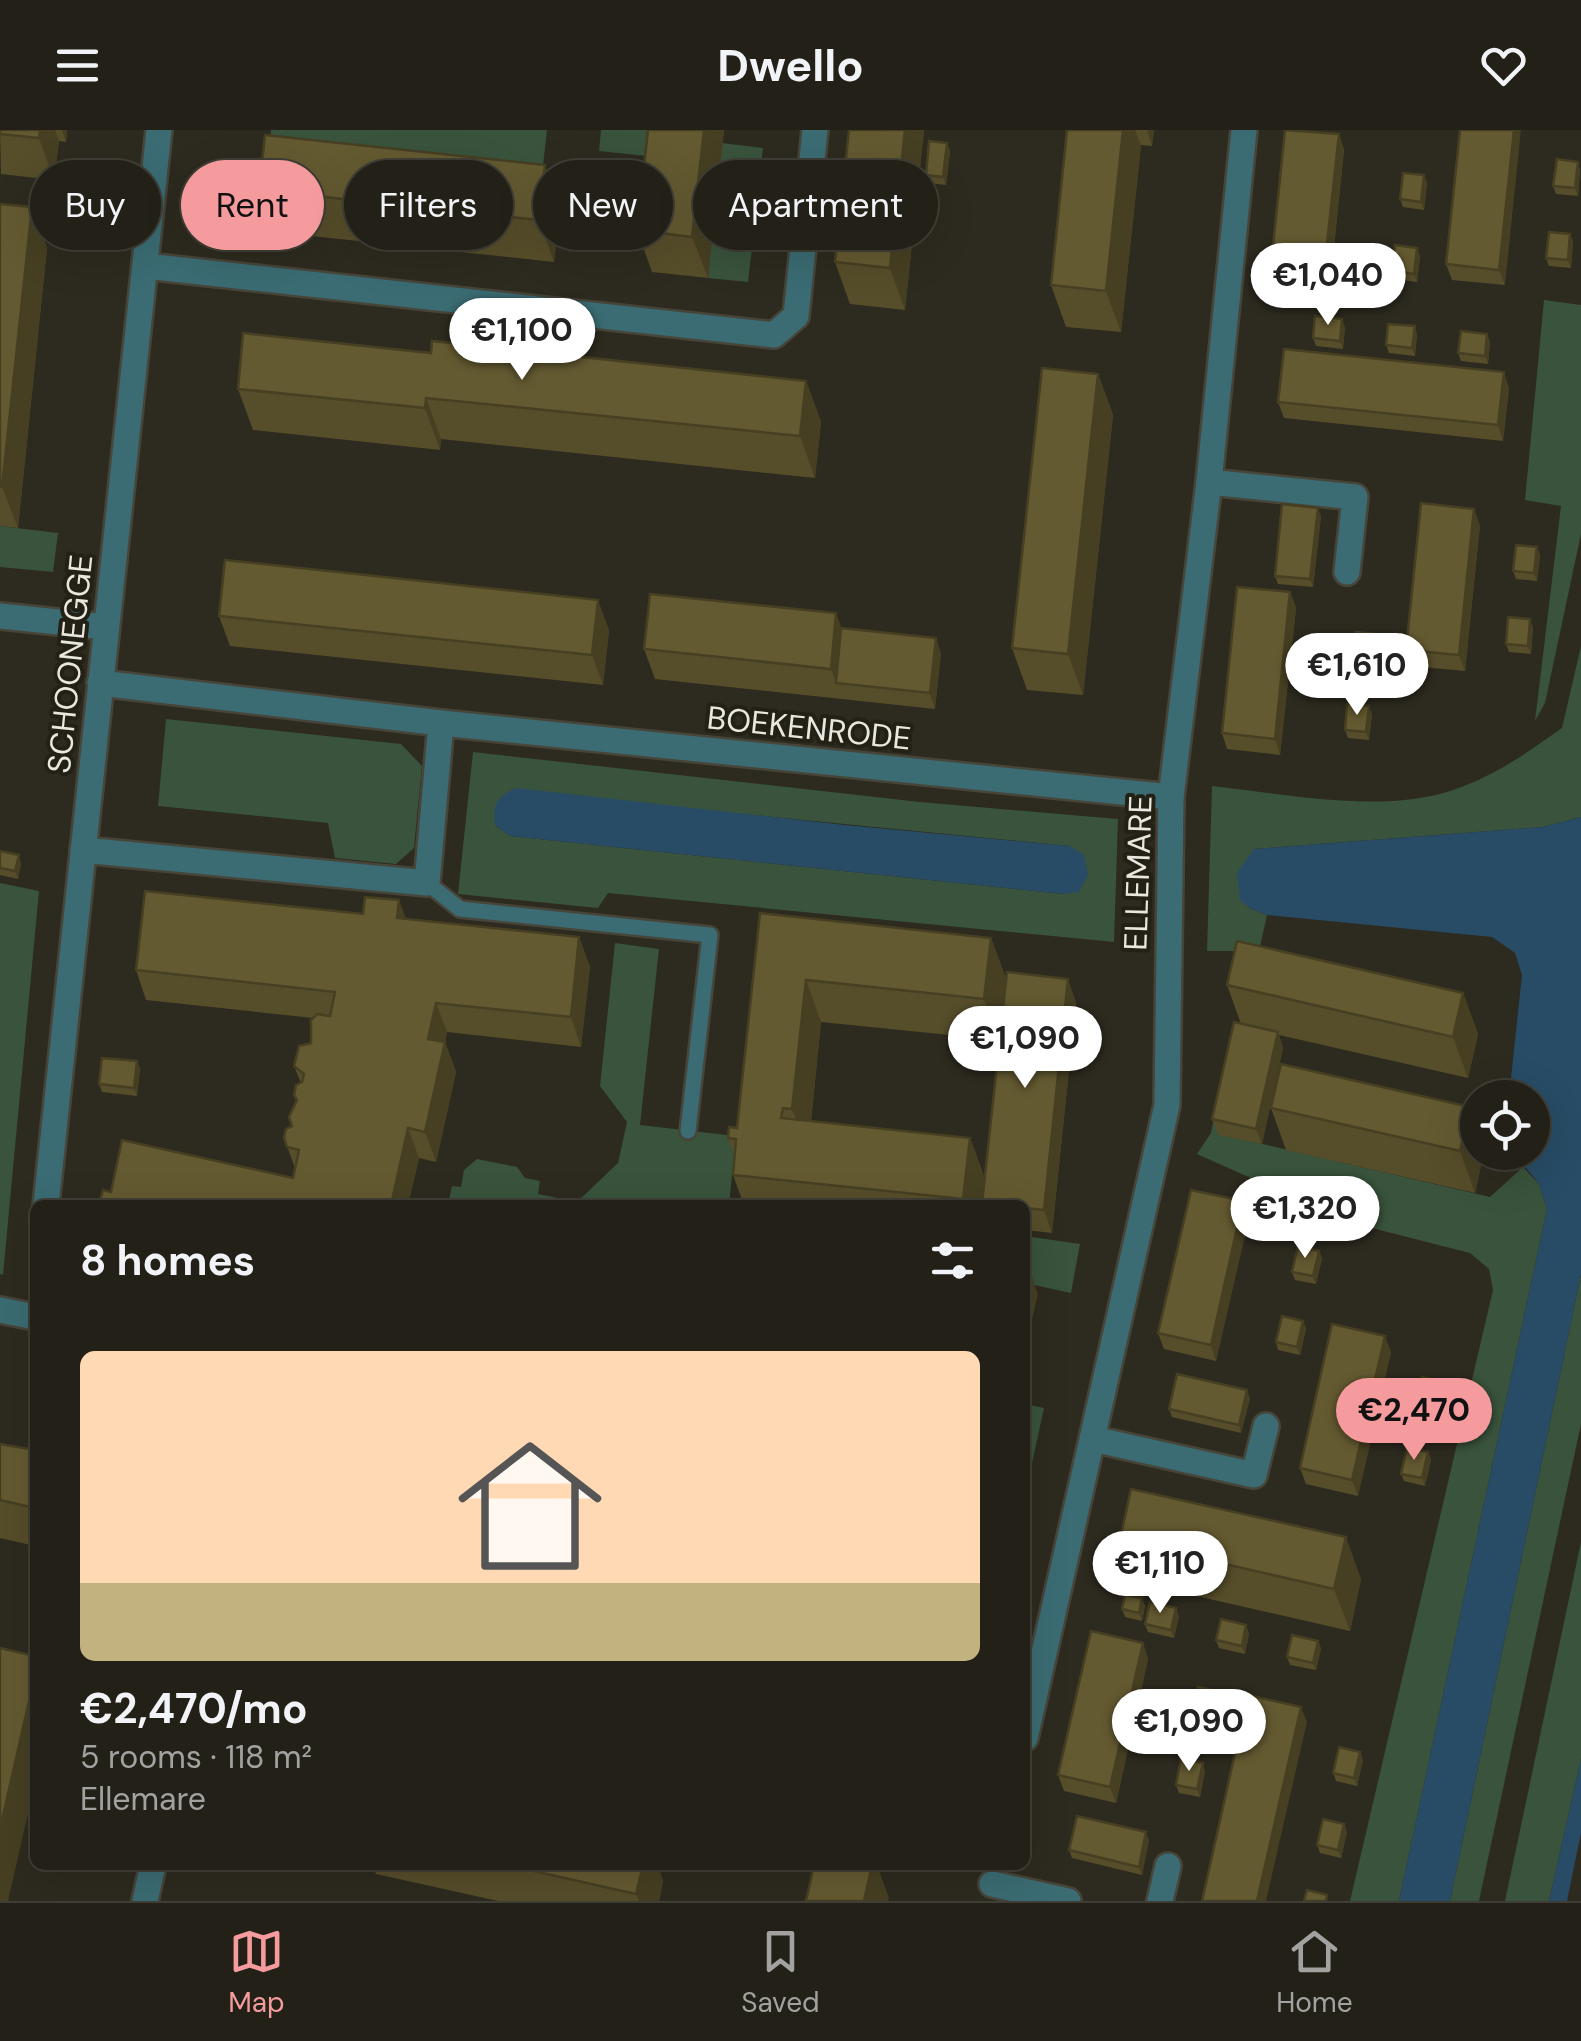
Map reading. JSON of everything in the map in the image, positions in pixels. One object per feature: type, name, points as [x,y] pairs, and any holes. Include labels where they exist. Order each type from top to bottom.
[{"type":"street","name":"SCHOONEGGE","points":[[47,1200],[159,130]]},
{"type":"street","points":[[146,266],[774,336],[796,316],[815,130]]},
{"type":"street","name":"ELLEMARE","points":[[1031,1686],[1093,1439],[1167,1105],[1171,798],[1209,482],[1244,130]]},
{"type":"street","points":[[1209,482],[1356,496],[1347,572]]},
{"type":"street","points":[[0,616],[106,627]]},
{"type":"street","name":"BOEKENRODE","points":[[100,683],[440,723],[1171,798]]},
{"type":"street","points":[[83,850],[427,884],[440,723]]},
{"type":"street","points":[[0,1310],[30,1315]]},
{"type":"street","points":[[1093,1439],[1254,1476],[1266,1426]]},
{"type":"street","points":[[1160,1901],[1168,1866]]},
{"type":"street","points":[[144,1901],[151,1870]]},
{"type":"street","points":[[992,1883],[1068,1901]]},
{"type":"lane","points":[[427,884],[460,909],[710,935],[688,1131]]},
{"type":"green space","points":[[271,130],[547,130],[544,160],[533,160],[533,174],[513,172],[513,160],[396,160],[270,147]]},
{"type":"green space","points":[[601,130],[662,130],[665,158],[599,151]]},
{"type":"green space","points":[[722,143],[763,148],[762,160],[720,160]]},
{"type":"green space","points":[[711,250],[752,250],[748,282],[708,278]]},
{"type":"green space","points":[[1544,300],[1581,305],[1581,534],[1545,703],[1535,721],[1561,506],[1525,500]]},
{"type":"green space","points":[[0,526],[58,533],[53,572],[0,567]]},
{"type":"green space","points":[[1581,646],[1581,817],[1543,827],[1254,849],[1251,909],[1267,915],[1259,951],[1207,951],[1212,786],[1367,802],[1428,797],[1456,789],[1498,770],[1562,728]]},
{"type":"green space","points":[[166,719],[401,744],[422,766],[414,848],[396,864],[335,858],[328,823],[158,806]]},
{"type":"green space","points":[[473,752],[920,802],[1118,819],[1114,942],[608,893],[598,908],[458,894]],"holes":[[[732,813],[1070,846],[1063,894],[510,836],[495,825]]]},
{"type":"green space","points":[[0,883],[39,891],[3,1275],[0,1274]]},
{"type":"green space","points":[[615,943],[659,949],[640,1125],[736,1136],[730,1200],[579,1200],[618,1163],[627,1122],[600,1086]]},
{"type":"green space","points":[[1217,1103],[1219,1134],[1490,1197],[1520,1170],[1526,1170],[1539,1184],[1547,1209],[1399,1901],[1350,1901],[1493,1290],[1489,1269],[1470,1253],[1352,1223],[1197,1154],[1211,1133]]},
{"type":"green space","points":[[477,1159],[517,1167],[525,1178],[540,1181],[538,1194],[567,1200],[449,1200],[452,1186],[461,1187],[464,1170]]},
{"type":"green space","points":[[1030,1237],[1080,1244],[1071,1293],[1030,1284]]},
{"type":"green space","points":[[1581,1274],[1581,1424],[1479,1901],[1450,1901]]},
{"type":"green space","points":[[1030,1405],[1044,1408],[1030,1472]]},
{"type":"green space","points":[[1581,1542],[1581,1759],[1549,1901],[1505,1901]]},
{"type":"water","points":[[516,788],[1070,846],[1084,855],[1088,875],[1079,892],[1063,894],[510,836],[495,825],[494,812],[500,798]]},
{"type":"water","points":[[1581,817],[1581,1274],[1450,1901],[1399,1901],[1547,1209],[1539,1184],[1528,1170],[1550,1170],[1550,1080],[1511,1080],[1522,975],[1515,953],[1492,937],[1267,915],[1240,900],[1237,873],[1254,849],[1543,827]]},
{"type":"water","points":[[1581,1759],[1581,1833],[1567,1901],[1549,1901]]},
{"type":"building","points":[[0,130],[40,130],[39,138],[0,134]]},
{"type":"building","points":[[648,130],[704,130],[701,160],[693,160],[692,237],[673,235],[673,160],[645,160]]},
{"type":"building","points":[[849,130],[905,130],[902,160],[846,160]]},
{"type":"building","points":[[1067,130],[1123,130],[1106,291],[1051,285]]},
{"type":"building","points":[[1285,130],[1339,134],[1323,281],[1270,275]]},
{"type":"building","points":[[1460,130],[1514,130],[1499,270],[1446,264]]},
{"type":"building","points":[[265,135],[498,160],[344,160],[344,199],[324,197],[324,160],[262,160]]},
{"type":"building","points":[[929,141],[947,143],[943,177],[938,176],[938,160],[927,160]]},
{"type":"building","points":[[1557,159],[1578,162],[1575,188],[1553,186]]},
{"type":"building","points":[[513,162],[533,164],[533,219],[513,217]]},
{"type":"building","points":[[1403,173],[1424,175],[1421,202],[1400,199]]},
{"type":"building","points":[[0,204],[30,207],[30,226],[0,486]]},
{"type":"building","points":[[1549,232],[1570,234],[1568,260],[1546,258]]},
{"type":"building","points":[[1395,245],[1417,248],[1414,274],[1392,271]]},
{"type":"building","points":[[836,250],[892,250],[890,268],[835,262]]},
{"type":"building","points":[[1315,316],[1342,319],[1340,341],[1313,338]]},
{"type":"building","points":[[1388,324],[1415,326],[1412,348],[1386,345]]},
{"type":"building","points":[[1461,331],[1487,334],[1485,356],[1458,353]]},
{"type":"building","points":[[243,333],[431,353],[432,341],[806,381],[800,436],[426,398],[425,408],[238,389]]},
{"type":"building","points":[[1284,349],[1504,372],[1498,425],[1278,402]]},
{"type":"building","points":[[1042,368],[1098,374],[1068,654],[1012,648]]},
{"type":"building","points":[[1421,503],[1474,509],[1459,655],[1406,650]]},
{"type":"building","points":[[1282,504],[1318,508],[1310,579],[1275,576]]},
{"type":"building","points":[[1516,545],[1537,547],[1534,573],[1513,571]]},
{"type":"building","points":[[225,560],[598,600],[592,655],[219,616]]},
{"type":"building","points":[[1237,587],[1290,592],[1275,739],[1222,733]]},
{"type":"building","points":[[650,594],[836,613],[831,669],[644,649]]},
{"type":"building","points":[[1508,617],[1530,619],[1528,646],[1506,644]]},
{"type":"building","points":[[841,628],[936,638],[930,693],[836,683]]},
{"type":"building","points":[[1356,632],[1377,634],[1374,660],[1352,658]]},
{"type":"building","points":[[1347,704],[1369,706],[1366,732],[1345,730]]},
{"type":"building","points":[[0,851],[19,855],[15,871],[0,868]]},
{"type":"building","points":[[145,891],[363,914],[365,897],[399,900],[397,918],[579,937],[571,1017],[436,1003],[428,1039],[445,1042],[425,1132],[408,1128],[392,1200],[100,1200],[103,1190],[111,1192],[122,1140],[293,1178],[299,1150],[287,1147],[284,1138],[286,1129],[292,1126],[289,1117],[297,1100],[296,1085],[302,1082],[304,1074],[294,1066],[299,1046],[311,1043],[311,1020],[317,1014],[330,1016],[335,992],[136,970]]},
{"type":"building","points":[[760,913],[991,938],[984,999],[806,980],[792,1109],[783,1108],[781,1118],[970,1138],[963,1199],[733,1175],[736,1139],[728,1138],[729,1127],[737,1128]]},
{"type":"building","points":[[1237,941],[1463,993],[1453,1037],[1227,985]]},
{"type":"building","points":[[1007,972],[1068,979],[1044,1210],[1030,1209],[1030,1200],[982,1200]]},
{"type":"building","points":[[1234,1022],[1278,1032],[1256,1129],[1212,1119]]},
{"type":"building","points":[[102,1058],[137,1061],[134,1088],[99,1084]]},
{"type":"building","points":[[1281,1064],[1460,1105],[1460,1151],[1271,1108]]},
{"type":"building","points":[[1191,1190],[1243,1201],[1211,1345],[1158,1333]]},
{"type":"building","points":[[1298,1246],[1319,1251],[1313,1276],[1292,1272]]},
{"type":"building","points":[[1282,1316],[1303,1321],[1297,1347],[1276,1342]]},
{"type":"building","points":[[1332,1324],[1385,1336],[1352,1480],[1300,1468]]},
{"type":"building","points":[[1177,1374],[1247,1390],[1239,1425],[1169,1409]]},
{"type":"building","points":[[1422,1377],[1444,1382],[1438,1408],[1417,1403]]},
{"type":"building","points":[[0,1444],[30,1449],[30,1507],[0,1500]]},
{"type":"building","points":[[1407,1448],[1428,1452],[1422,1478],[1401,1474]]},
{"type":"building","points":[[1131,1489],[1346,1537],[1334,1589],[1120,1540]]},
{"type":"building","points":[[1125,1595],[1142,1598],[1139,1613],[1122,1609]]},
{"type":"building","points":[[1150,1602],[1176,1608],[1171,1630],[1145,1624]]},
{"type":"building","points":[[1221,1619],[1246,1625],[1242,1646],[1216,1640]]},
{"type":"building","points":[[1091,1631],[1143,1643],[1110,1787],[1058,1775]]},
{"type":"building","points":[[1292,1635],[1318,1641],[1313,1663],[1287,1657]]},
{"type":"building","points":[[0,1648],[30,1655],[30,1697],[0,1829]]},
{"type":"building","points":[[1198,1687],[1219,1692],[1213,1718],[1192,1713]]},
{"type":"building","points":[[1248,1695],[1301,1707],[1257,1901],[1202,1901]]},
{"type":"building","points":[[1339,1747],[1360,1752],[1354,1778],[1333,1773]]},
{"type":"building","points":[[1181,1758],[1203,1763],[1197,1789],[1176,1785]]},
{"type":"building","points":[[1077,1816],[1146,1832],[1139,1867],[1069,1850]]},
{"type":"building","points":[[1323,1819],[1344,1824],[1338,1850],[1317,1845]]},
{"type":"building","points":[[529,1870],[642,1870],[636,1894]]},
{"type":"building","points":[[813,1870],[871,1870],[864,1901],[806,1901]]},
{"type":"building","points":[[1307,1890],[1327,1895],[1326,1901],[1304,1901]]}]
